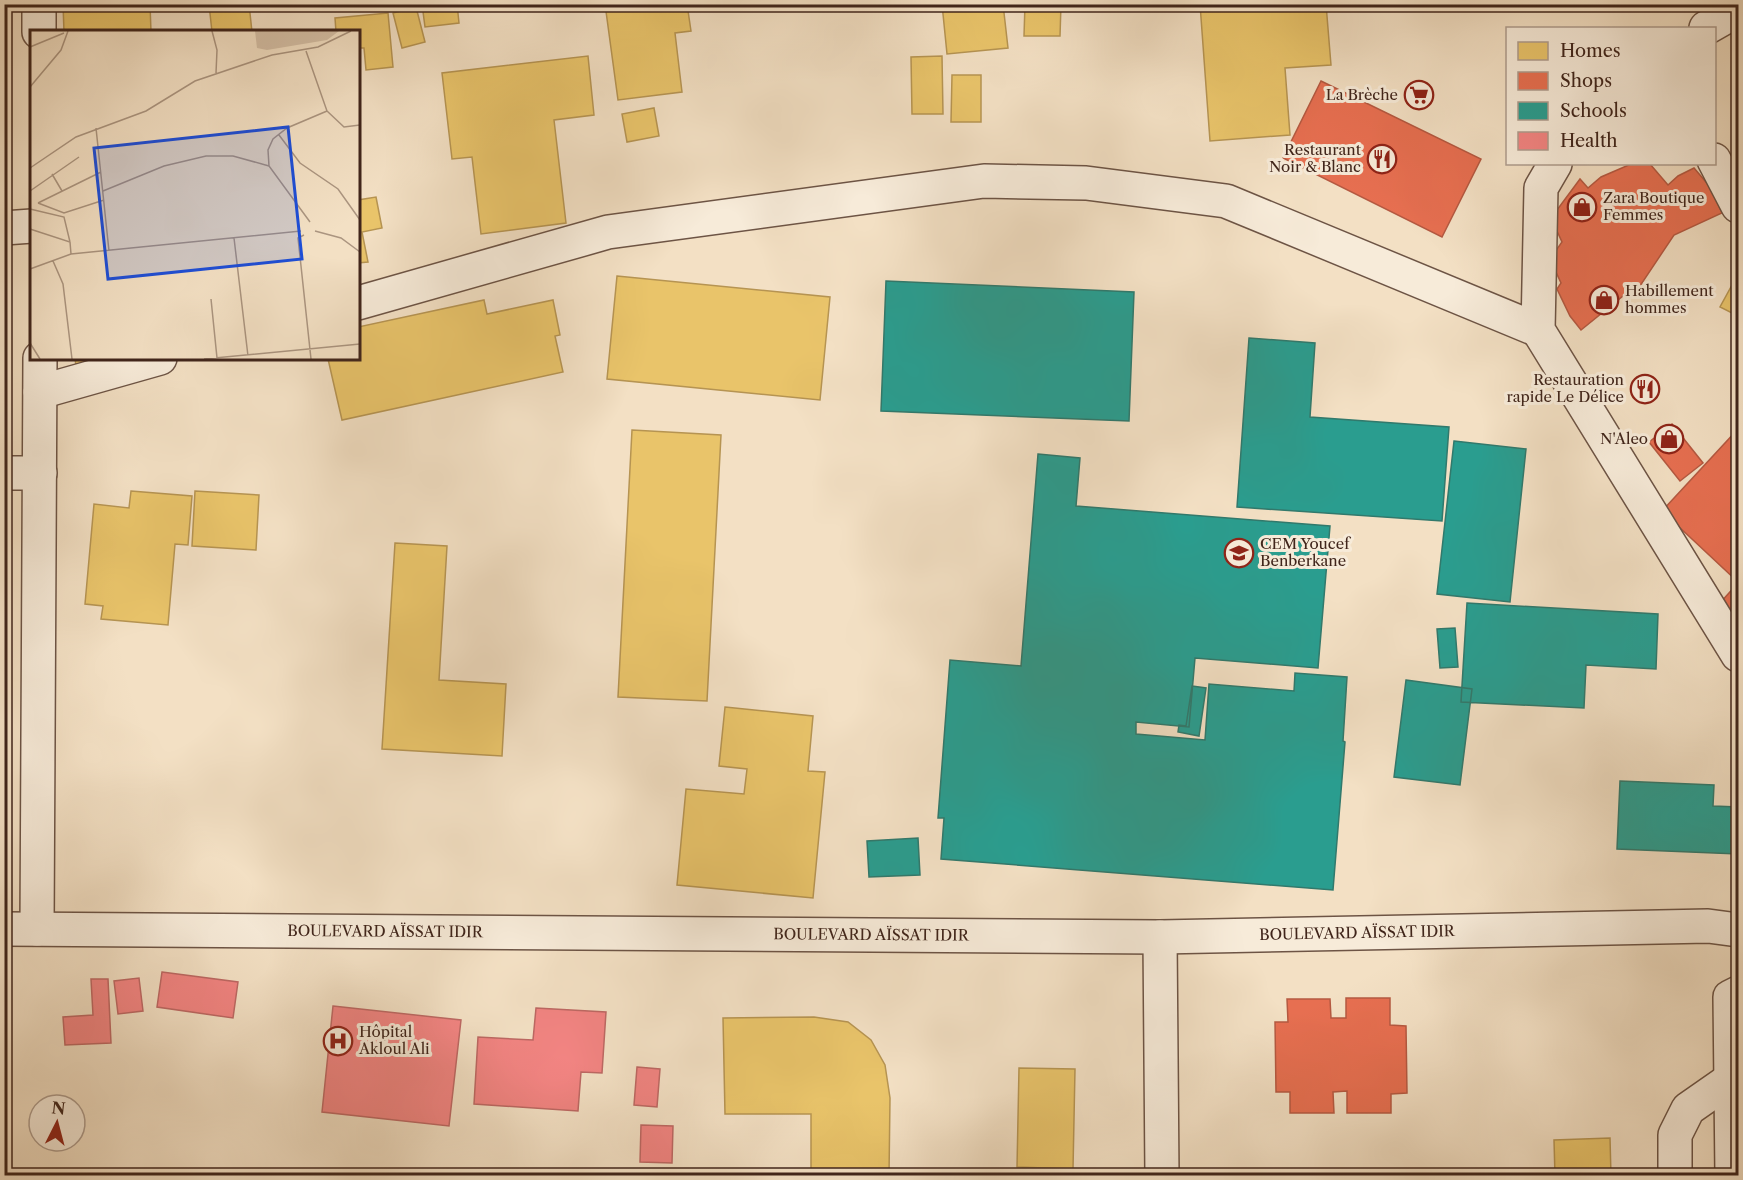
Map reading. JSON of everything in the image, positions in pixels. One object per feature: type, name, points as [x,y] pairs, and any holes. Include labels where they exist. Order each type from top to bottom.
[{"type":"street","points":[[39,4],[39,30]]},
{"type":"street","points":[[1708,27],[1738,10]]},
{"type":"street","points":[[1716,164],[1738,206]]},
{"type":"street","points":[[1554,165],[1541,188],[1538,330],[1738,655]]},
{"type":"street","points":[[360,302],[608,232],[984,181],[1086,183],[1226,201],[1538,330]]},
{"type":"street","points":[[4,228],[30,226]]},
{"type":"street","points":[[37,929],[40,360]]},
{"type":"street","points":[[40,392],[153,360]]},
{"type":"street","points":[[4,473],[40,473]]},
{"type":"street","name":"BOULEVARD AÏSSAT IDIR","points":[[4,929],[1160,937],[1708,927],[1738,930]]},
{"type":"street","points":[[1160,937],[1162,1176]]},
{"type":"street","points":[[1732,1176],[1730,997],[1738,993]]},
{"type":"street","points":[[1675,1176],[1675,1135],[1688,1109],[1731,1079]]},
{"type":"building: Homes","points":[[63,4],[150,4],[151,30],[64,30]]},
{"type":"building: Homes","points":[[209,4],[249,4],[252,30],[212,30]]},
{"type":"building: Homes","points":[[422,4],[457,4],[459,23],[425,27]]},
{"type":"building: Homes","points":[[605,4],[687,4],[691,31],[675,33],[682,92],[618,100]]},
{"type":"building: Homes","points":[[942,4],[1003,4],[1008,48],[947,54]]},
{"type":"building: Homes","points":[[1025,4],[1061,4],[1060,36],[1024,36]]},
{"type":"building: Homes","points":[[1200,4],[1326,4],[1331,65],[1285,68],[1290,135],[1210,141]]},
{"type":"building: Homes","points":[[416,7],[425,42],[402,48],[393,13]]},
{"type":"building: Homes","points":[[388,13],[393,67],[366,70],[364,48],[360,48],[360,30],[336,30],[335,18]]},
{"type":"building: Homes","points":[[588,56],[594,115],[554,120],[566,223],[481,234],[472,157],[452,159],[442,73]]},
{"type":"building: Homes","points":[[942,56],[943,114],[912,114],[911,57]]},
{"type":"building: Homes","points":[[952,75],[981,75],[981,122],[951,122]]},
{"type":"building: Homes","points":[[654,108],[659,136],[627,142],[622,114]]},
{"type":"building: Homes","points":[[376,197],[382,228],[362,232],[368,262],[360,263],[360,200]]},
{"type":"building: Homes","points":[[1738,274],[1738,316],[1720,307]]},
{"type":"building: Homes","points":[[617,276],[830,297],[820,400],[607,379]]},
{"type":"building: Homes","points":[[484,300],[487,314],[553,300],[560,335],[555,336],[563,372],[342,420],[328,360],[360,360],[360,327]]},
{"type":"building: Homes","points":[[75,360],[107,360],[76,366]]},
{"type":"building: Homes","points":[[632,430],[721,435],[707,701],[618,697]]},
{"type":"building: Homes","points":[[131,491],[192,496],[188,545],[175,544],[168,625],[101,619],[103,606],[85,604],[94,504],[129,508]]},
{"type":"building: Homes","points":[[195,491],[259,495],[256,550],[192,546]]},
{"type":"building: Homes","points":[[395,543],[447,546],[439,680],[506,684],[502,756],[382,749]]},
{"type":"building: Homes","points":[[725,707],[813,716],[808,771],[825,772],[813,898],[677,885],[686,789],[744,794],[747,769],[719,766]]},
{"type":"building: Homes","points":[[814,1017],[848,1022],[871,1040],[885,1065],[890,1098],[889,1176],[811,1176],[811,1114],[725,1114],[723,1018]]},
{"type":"building: Homes","points":[[1019,1068],[1075,1069],[1073,1169],[1017,1167]]},
{"type":"building: Homes","points":[[1610,1138],[1611,1176],[1555,1176],[1554,1140]]},
{"type":"building: Shops","name":"Restaurant Noir & Blanc","points":[[1321,81],[1481,159],[1442,237],[1283,158]]},
{"type":"building: Shops","points":[[1629,165],[1651,165],[1668,185],[1678,176],[1694,168],[1711,188],[1722,213],[1674,235],[1640,286],[1628,292],[1581,330],[1570,316],[1557,289],[1561,283],[1550,259],[1562,242],[1551,218],[1580,179],[1588,188],[1601,177]]},
{"type":"building: Shops","points":[[1672,424],[1703,463],[1680,481],[1649,442]]},
{"type":"building: Shops","points":[[1738,429],[1738,582],[1662,511]]},
{"type":"building: Shops","points":[[1738,583],[1738,620],[1720,603]]},
{"type":"building: Shops","points":[[1346,998],[1390,998],[1390,1025],[1406,1026],[1407,1093],[1391,1094],[1391,1113],[1347,1113],[1347,1091],[1333,1092],[1334,1113],[1290,1113],[1290,1092],[1276,1092],[1275,1022],[1288,1022],[1287,999],[1330,999],[1331,1018],[1346,1018]]},
{"type":"building: Schools","points":[[886,281],[1134,292],[1129,421],[881,411]]},
{"type":"building: Schools","points":[[1249,338],[1315,343],[1310,417],[1449,427],[1442,521],[1237,507]]},
{"type":"building: Schools","points":[[1454,441],[1526,449],[1510,602],[1437,594]]},
{"type":"building: Schools","points":[[1038,454],[1080,458],[1076,506],[1330,526],[1318,668],[1195,658],[1189,727],[1136,722],[1136,734],[1205,740],[1209,684],[1294,691],[1295,673],[1347,677],[1343,741],[1345,742],[1333,890],[941,859],[944,818],[938,818],[950,660],[1021,666]]},
{"type":"building: Schools","points":[[1467,603],[1658,614],[1656,669],[1586,665],[1584,708],[1461,702]]},
{"type":"building: Schools","points":[[1455,628],[1458,667],[1440,668],[1437,629]]},
{"type":"building: Schools","points":[[1406,680],[1472,689],[1460,785],[1394,777]]},
{"type":"building: Schools","points":[[1192,686],[1206,688],[1199,736],[1178,732],[1179,725],[1186,726]]},
{"type":"building: Schools","points":[[1620,781],[1714,785],[1713,806],[1738,807],[1738,854],[1617,849]]},
{"type":"building: Schools","points":[[918,838],[920,875],[869,877],[867,841]]},
{"type":"building: Health","points":[[162,972],[238,982],[233,1018],[157,1007]]},
{"type":"building: Health","points":[[139,978],[143,1011],[118,1014],[114,981]]},
{"type":"building: Health","points":[[91,979],[108,979],[111,1043],[65,1045],[63,1017],[93,1015]]},
{"type":"building: Health","points":[[333,1006],[461,1020],[449,1126],[322,1112]]},
{"type":"building: Health","points":[[536,1008],[606,1012],[602,1073],[581,1072],[578,1111],[474,1104],[478,1037],[533,1040]]},
{"type":"building: Health","points":[[637,1067],[660,1069],[657,1107],[634,1105]]},
{"type":"building: Health","points":[[641,1125],[673,1126],[672,1163],[640,1162]]},
{"type":"building: Health","points":[[679,1172],[679,1176],[645,1176],[645,1173]]},
{"type":"place","name":"La Brèche","points":[[1419,95]]},
{"type":"place","name":"Restaurant Noir & Blanc","points":[[1382,159]]},
{"type":"place","name":"Zara Boutique Femmes","points":[[1582,207]]},
{"type":"place","name":"Habillement hommes","points":[[1604,300]]},
{"type":"place","name":"Restauration rapide Le Délice","points":[[1645,389]]},
{"type":"place","name":"N'Aleo","points":[[1669,439]]},
{"type":"place","name":"CEM Youcef Benberkane","points":[[1239,553]]},
{"type":"place","name":"Hôpital Akloul Ali","points":[[338,1041]]}]
